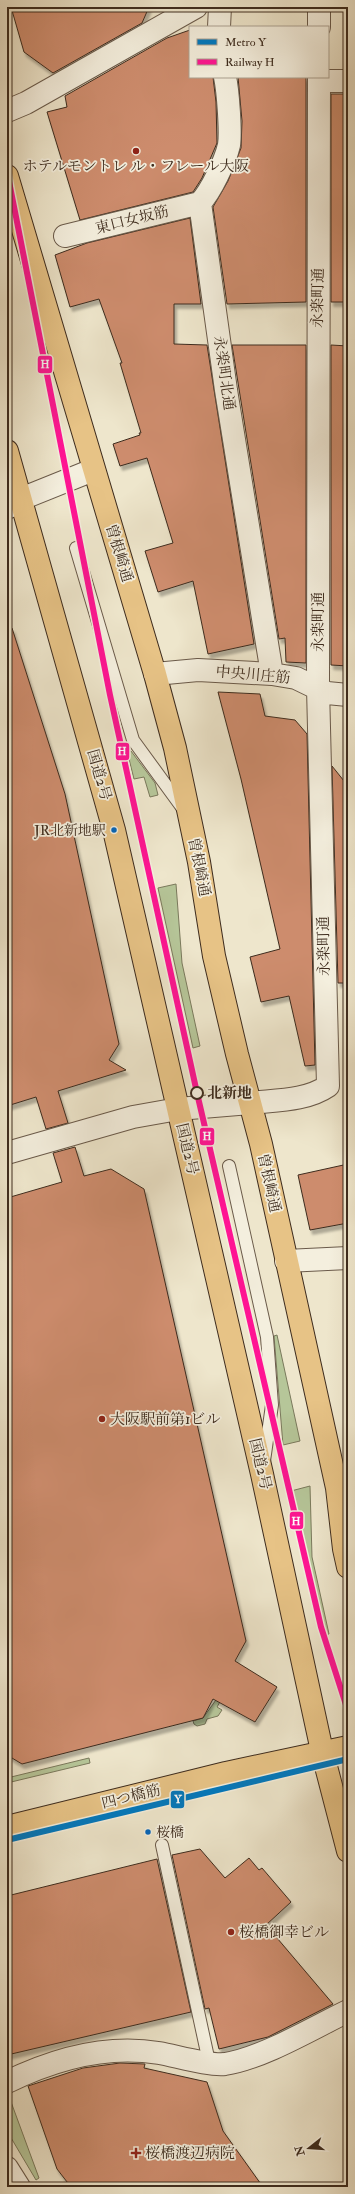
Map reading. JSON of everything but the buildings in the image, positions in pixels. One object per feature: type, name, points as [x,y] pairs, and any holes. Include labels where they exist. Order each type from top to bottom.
[{"type":"main road","name":"曽根崎通","points":[[7,176],[93,470],[155,674],[175,748],[188,816],[199,862],[214,956],[250,1102],[337,1488],[344,1550],[348,1567]]},
{"type":"main road","name":"国道2号","points":[[7,451],[14,503],[114,830],[262,1474],[322,1751],[348,1851]]},
{"type":"main road","name":"四つ橋筋","points":[[7,1827],[322,1751],[348,1747]]},
{"type":"street","points":[[7,110],[26,103],[196,7]]},
{"type":"street","points":[[219,26],[220,7]]},
{"type":"street","points":[[319,7],[319,26]]},
{"type":"street","points":[[200,203],[210,193],[229,145],[228,89],[225,78]]},
{"type":"street","points":[[319,79],[348,81]]},
{"type":"street","name":"永楽町通","points":[[250,1102],[298,1098],[320,1091],[328,1086],[318,688],[319,79]]},
{"type":"street","name":"東口女坂筋","points":[[65,236],[200,203]]},
{"type":"street","name":"永楽町北通","points":[[200,203],[226,390],[272,674]]},
{"type":"street","points":[[14,503],[93,470]]},
{"type":"street","name":"中央川庄筋","points":[[155,674],[198,670],[272,674],[296,678],[327,693],[348,695]]},
{"type":"street","points":[[7,1153],[132,1117],[178,1109],[250,1102]]},
{"type":"street","points":[[286,1262],[348,1258]]},
{"type":"street","points":[[7,2082],[61,2059],[113,2050],[158,2053],[224,2064],[266,2050],[348,2011]]},
{"type":"street","points":[[7,2168],[18,2187]]},
{"type":"lane","points":[[76,548],[133,740],[188,816]]},
{"type":"lane","points":[[229,1166],[266,1337],[272,1405],[262,1474]]},
{"type":"lane","points":[[162,1845],[209,2062]]},
{"type":"green space","points":[[127,751],[131,751],[155,783],[158,795],[150,797],[144,777],[134,779]]},
{"type":"green space","points":[[176,884],[182,963],[200,1046],[193,1048],[158,888]]},
{"type":"green space","points":[[277,1335],[300,1441],[283,1445],[274,1336]]},
{"type":"green space","points":[[310,1486],[312,1557],[329,1634],[322,1636],[291,1491]]},
{"type":"green space","points":[[226,1686],[224,1695],[217,1707],[222,1710],[218,1716],[207,1719],[205,1724],[197,1726],[194,1724],[193,1721],[203,1718]]},
{"type":"green space","points":[[89,1758],[90,1763],[7,1783],[7,1778]]},
{"type":"green space","points":[[7,2091],[39,2178],[36,2180],[7,2131]]},
{"type":"metro line","name":"Y","points":[[7,1840],[348,1759]]},
{"type":"rail line","name":"H","points":[[7,171],[110,695],[197,1093],[321,1627],[348,1711]]},
{"type":"place","name":"ホテルモントレ ル・フレール大阪","points":[[136,151]]},
{"type":"place","name":"JR北新地駅","points":[[114,830]]},
{"type":"place","name":"北新地","points":[[197,1093]]},
{"type":"place","name":"大阪駅前第1ビル","points":[[102,1419]]},
{"type":"place","name":"桜橋","points":[[148,1832]]},
{"type":"place","name":"桜橋御幸ビル","points":[[231,1932]]},
{"type":"place","name":"桜橋渡辺病院","points":[[136,2153]]}]
